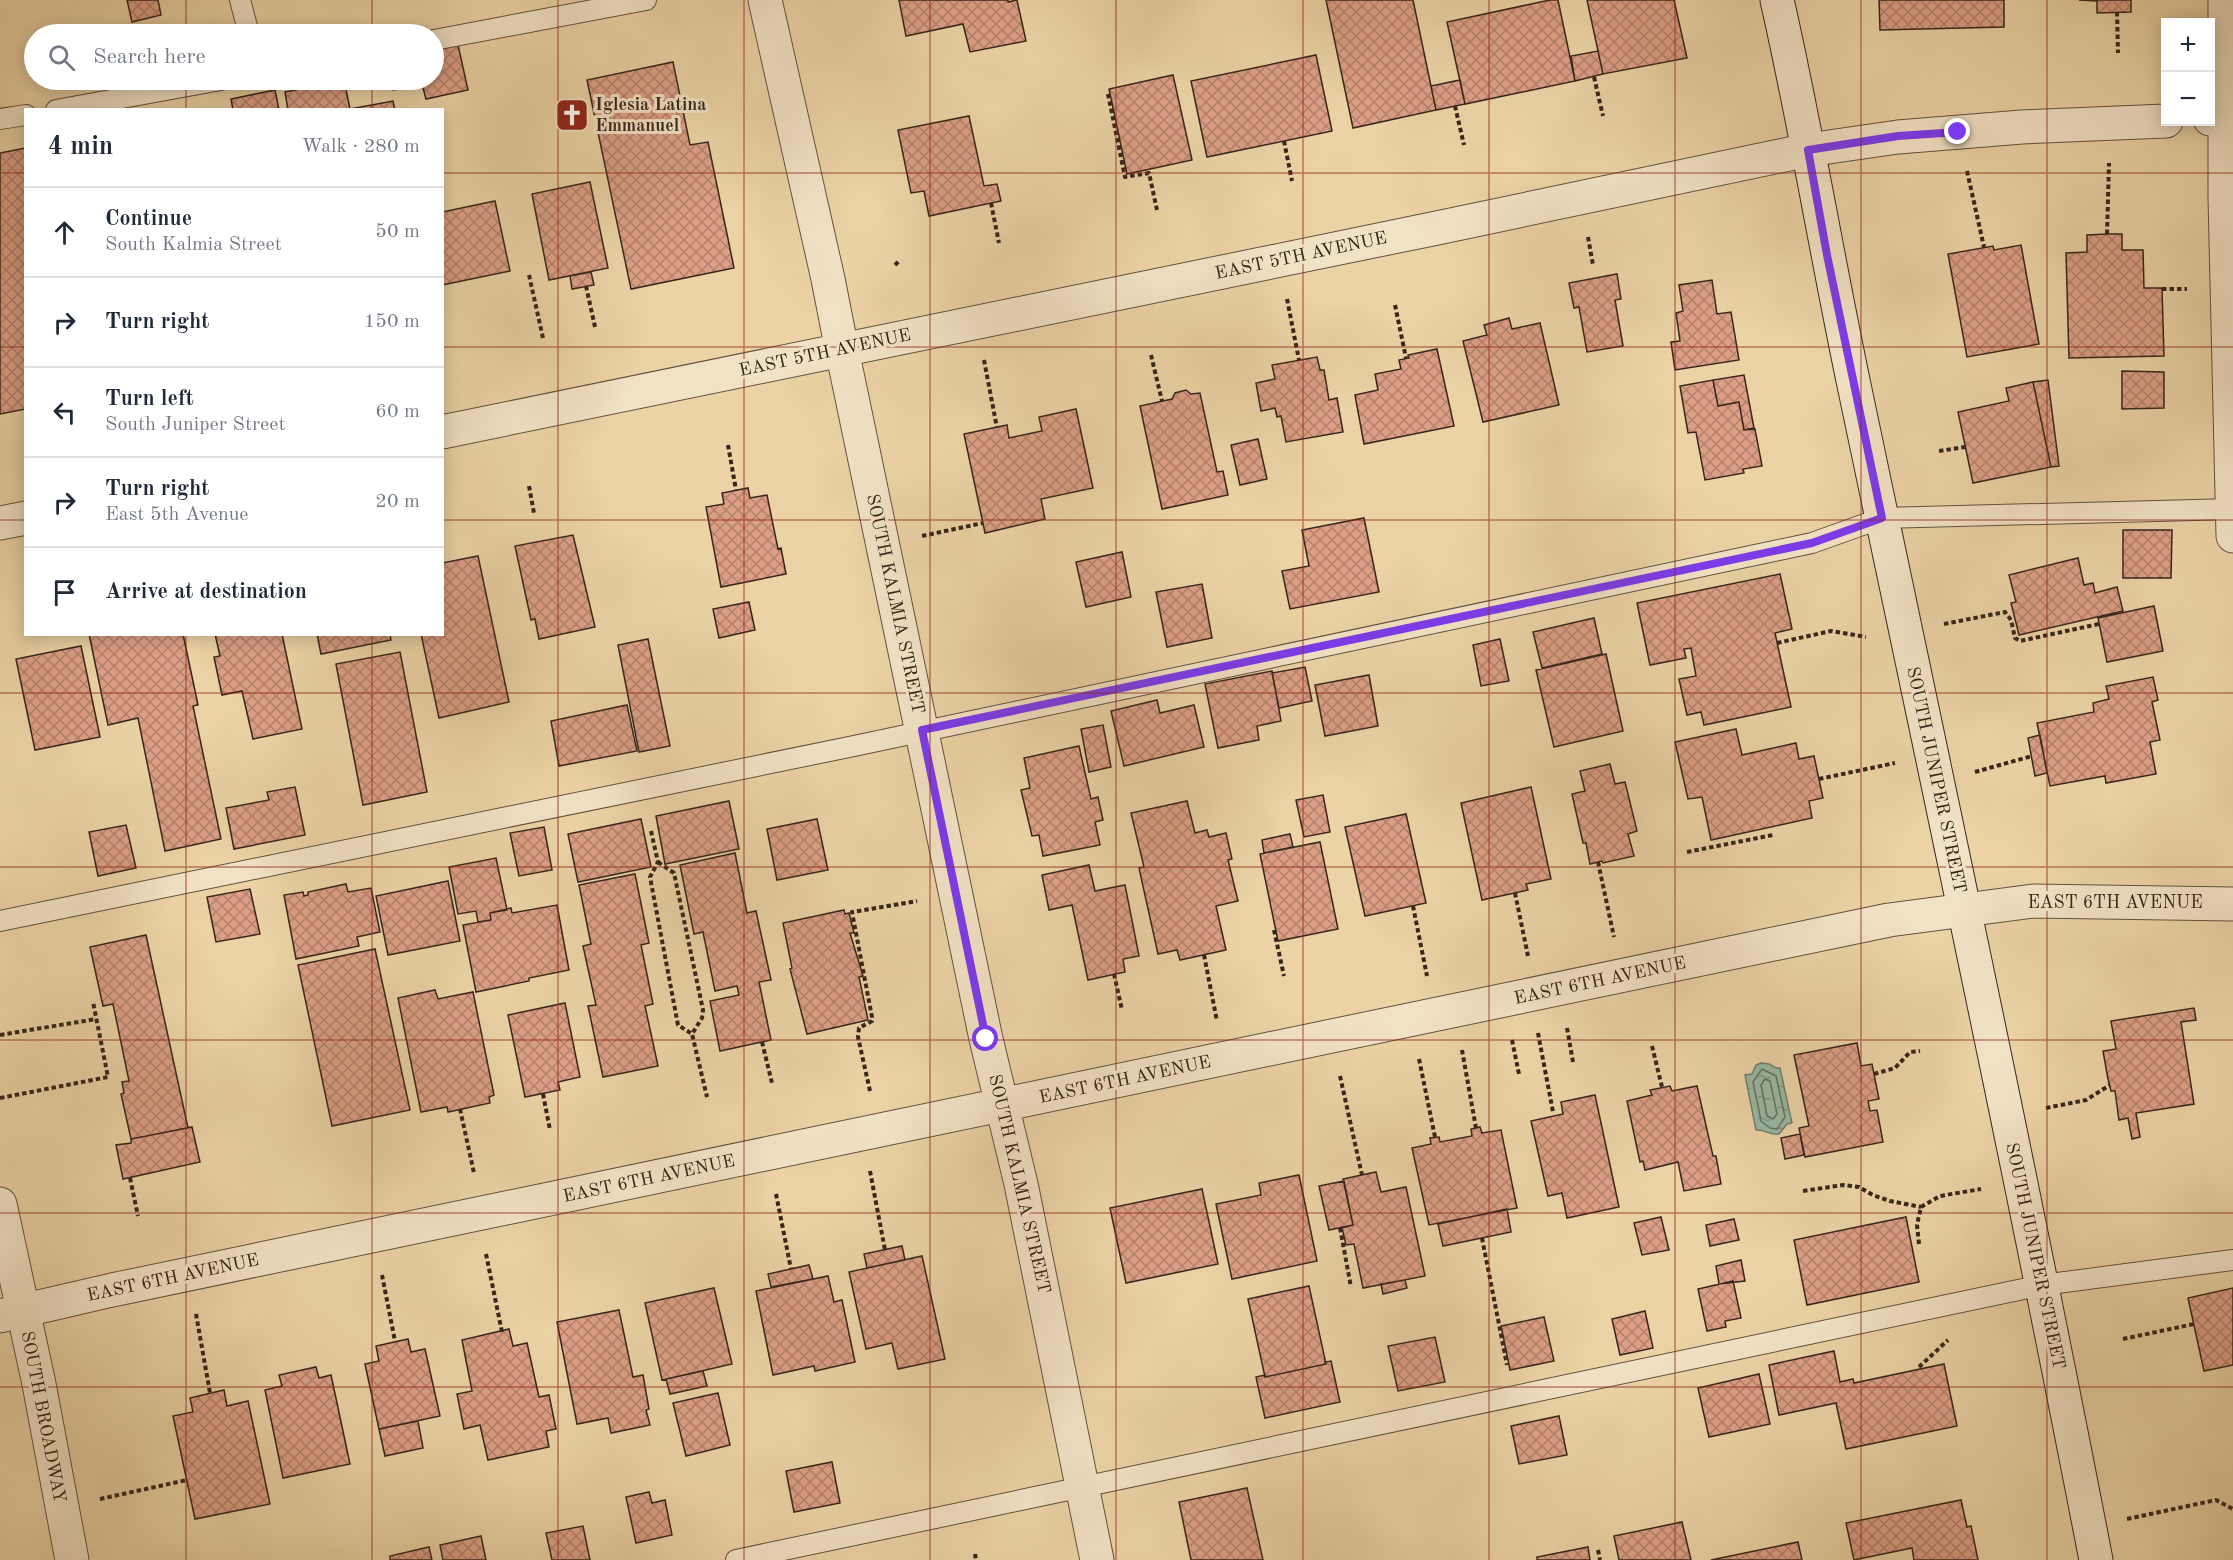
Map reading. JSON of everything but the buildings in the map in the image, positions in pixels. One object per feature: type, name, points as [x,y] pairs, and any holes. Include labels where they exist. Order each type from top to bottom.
[{"type":"street","name":"SOUTH KALMIA STREET","points":[[765,0],[828,279],[986,1039],[1020,1178],[1097,1560]]},
{"type":"street","name":"SOUTH JUNIPER STREET","points":[[1777,0],[1794,72],[1827,255],[2042,1285],[2096,1560]]},
{"type":"street","points":[[2225,0],[2223,118],[2233,536]]},
{"type":"street","name":"EAST 5TH AVENUE","points":[[444,432],[1808,150],[1898,136],[2022,127],[2161,121]]},
{"type":"street","points":[[0,523],[24,518]]},
{"type":"street","name":"EAST 6TH AVENUE","points":[[11,1314],[114,1290],[1889,920],[2033,901],[2233,904]]},
{"type":"street","name":"SOUTH BROADWAY","points":[[0,1204],[11,1314],[39,1384],[72,1560]]},
{"type":"lane","points":[[240,0],[246,24]]},
{"type":"lane","points":[[444,38],[646,0]]},
{"type":"lane","points":[[67,108],[166,90]]},
{"type":"lane","points":[[0,119],[24,115]]},
{"type":"lane","points":[[0,921],[1812,543],[1882,518],[2233,509]]},
{"type":"lane","points":[[736,1560],[2042,1285],[2233,1260]]},
{"type":"path","points":[[2117,12],[2118,53]]},
{"type":"path","points":[[1594,77],[1603,116]]},
{"type":"path","points":[[1108,94],[1125,177],[1149,173],[1157,210]]},
{"type":"path","points":[[1455,106],[1464,145]]},
{"type":"path","points":[[1284,141],[1292,181]]},
{"type":"path","points":[[2107,234],[2109,195]]},
{"type":"path","points":[[1973,200],[1984,247]]},
{"type":"path","points":[[991,204],[999,243]]},
{"type":"path","points":[[895,265],[900,260]]},
{"type":"path","points":[[529,275],[543,338]]},
{"type":"path","points":[[586,286],[595,327]]},
{"type":"path","points":[[2162,289],[2188,289]]},
{"type":"path","points":[[1395,305],[1406,358]]},
{"type":"path","points":[[1292,326],[1299,360]]},
{"type":"path","points":[[1151,355],[1162,401]]},
{"type":"path","points":[[989,388],[997,428]]},
{"type":"path","points":[[728,445],[736,490]]},
{"type":"path","points":[[1939,451],[1965,447]]},
{"type":"path","points":[[529,486],[534,513]]},
{"type":"path","points":[[955,529],[983,524]]},
{"type":"path","points":[[1974,618],[2005,612],[2011,620],[2014,638],[2020,640],[2099,624]]},
{"type":"path","points":[[1777,643],[1831,631]]},
{"type":"path","points":[[2004,764],[2032,756]]},
{"type":"path","points":[[1819,779],[1860,770]]},
{"type":"path","points":[[651,831],[658,862],[650,877],[678,1025],[692,1034],[707,1097]]},
{"type":"path","points":[[1687,852],[1773,835]]},
{"type":"path","points":[[658,862],[674,873],[703,1010],[702,1018],[692,1034]]},
{"type":"path","points":[[1598,862],[1608,908]]},
{"type":"path","points":[[1515,893],[1523,926]]},
{"type":"path","points":[[864,1064],[858,1037],[859,1028],[872,1021],[872,1017],[852,912],[887,906]]},
{"type":"path","points":[[1413,906],[1421,947]]},
{"type":"path","points":[[1274,930],[1284,976]]},
{"type":"path","points":[[1204,955],[1212,992]]},
{"type":"path","points":[[1114,974],[1122,1010]]},
{"type":"path","points":[[0,1098],[108,1077],[93,1002]]},
{"type":"path","points":[[0,1035],[96,1019]]},
{"type":"path","points":[[762,1042],[772,1083]]},
{"type":"path","points":[[1652,1046],[1662,1088]]},
{"type":"path","points":[[1874,1074],[1896,1068],[1910,1052],[1920,1051]]},
{"type":"path","points":[[1545,1068],[1553,1112]]},
{"type":"path","points":[[1468,1084],[1476,1128]]},
{"type":"path","points":[[2075,1103],[2095,1096],[2110,1085]]},
{"type":"path","points":[[1426,1093],[1436,1137]]},
{"type":"path","points":[[543,1094],[550,1130]]},
{"type":"path","points":[[460,1110],[468,1147]]},
{"type":"path","points":[[1347,1110],[1362,1175]]},
{"type":"path","points":[[130,1178],[138,1216]]},
{"type":"path","points":[[1803,1191],[1843,1185],[1859,1187],[1890,1201],[1921,1208]]},
{"type":"path","points":[[1919,1244],[1917,1225],[1921,1208],[1931,1200],[1949,1194]]},
{"type":"path","points":[[878,1208],[885,1250]]},
{"type":"path","points":[[783,1228],[791,1269]]},
{"type":"path","points":[[1340,1228],[1352,1287]]},
{"type":"path","points":[[1482,1238],[1507,1366]]},
{"type":"path","points":[[493,1288],[502,1332]]},
{"type":"path","points":[[389,1310],[395,1341]]},
{"type":"path","points":[[2123,1338],[2194,1324]]},
{"type":"path","points":[[1919,1366],[1953,1338]]},
{"type":"path","points":[[202,1349],[210,1393]]},
{"type":"path","points":[[61,1507],[187,1480]]},
{"type":"path","points":[[2090,1528],[2216,1500],[2233,1509]]},
{"type":"path","points":[[1598,1550],[1600,1560]]},
{"type":"path","points":[[975,1554],[976,1560]]},
{"type":"water","points":[[1761,1063],[1780,1068],[1792,1123],[1787,1124],[1779,1134],[1756,1130],[1745,1075],[1752,1074],[1756,1065]]},
{"type":"place","name":"Iglesia Latina Emmanuel","points":[[572,115]]},
{"type":"route","points":[[986,1039],[922,730],[1812,543],[1882,518],[1827,255],[1808,150],[1898,136],[1958,132]]}]
